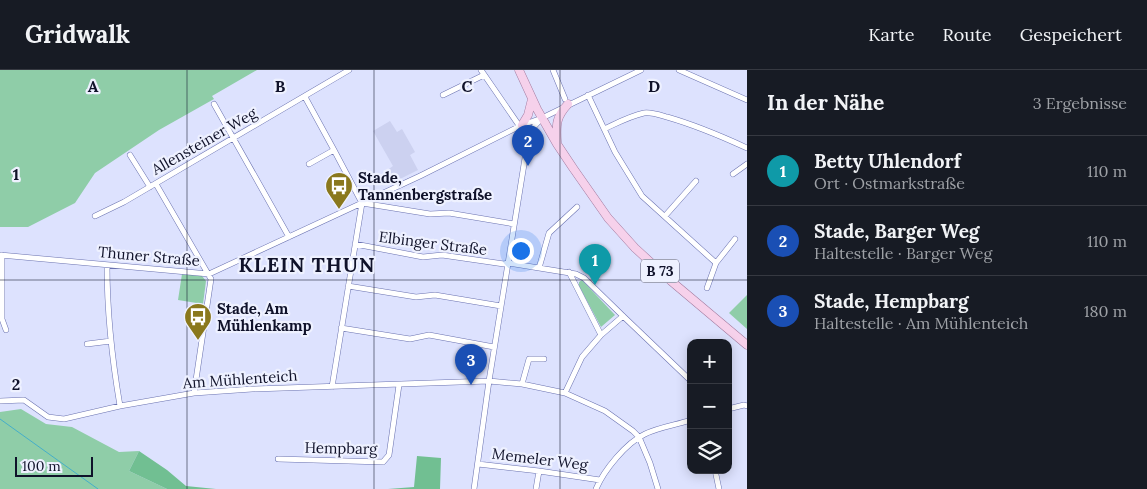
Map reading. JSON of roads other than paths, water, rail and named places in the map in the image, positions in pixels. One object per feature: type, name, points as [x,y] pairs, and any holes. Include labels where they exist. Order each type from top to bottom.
[{"type":"main road","name":"B 73","points":[[519,70],[532,99],[557,144],[608,218],[635,248],[747,345]]},
{"type":"main road","points":[[521,126],[528,114],[532,99]]},
{"type":"main road","points":[[557,144],[557,122],[567,101]]},
{"type":"street","name":"Allensteiner Weg","points":[[95,216],[156,184],[349,70]]},
{"type":"street","points":[[554,70],[567,101]]},
{"type":"street","name":"Thuner Straße","points":[[1,255],[209,274],[521,126],[542,118],[567,101],[588,95],[641,70]]},
{"type":"street","points":[[680,70],[747,100]]},
{"type":"street","points":[[443,95],[483,73],[527,137]]},
{"type":"street","points":[[588,95],[615,152],[642,196],[716,263]]},
{"type":"street","points":[[305,96],[362,203],[332,387]]},
{"type":"street","points":[[214,104],[288,237]]},
{"type":"street","points":[[604,129],[631,117],[646,113],[687,123],[747,148]]},
{"type":"street","points":[[474,489],[527,137],[528,132],[542,118]]},
{"type":"street","points":[[309,164],[334,150]]},
{"type":"street","name":"Allensteiner Weg","points":[[130,155],[150,187]]},
{"type":"street","points":[[734,174],[747,164]]},
{"type":"street","points":[[665,216],[696,181]]},
{"type":"street","points":[[156,184],[211,279],[194,393]]},
{"type":"street","points":[[362,203],[430,214],[449,213],[514,224]]},
{"type":"street","points":[[539,268],[548,233],[577,207]]},
{"type":"street","points":[[707,288],[716,263],[735,239]]},
{"type":"street","name":"Elbinger Straße","points":[[355,244],[423,257],[442,255],[569,272]]},
{"type":"street","points":[[1,255],[2,319],[6,330]]},
{"type":"street","points":[[107,265],[111,341],[120,406]]},
{"type":"street","points":[[569,272],[584,278],[687,377]]},
{"type":"street","points":[[569,272],[601,335]]},
{"type":"street","points":[[348,286],[416,297],[435,295],[501,306]]},
{"type":"street","points":[[565,393],[582,357],[601,335],[622,316]]},
{"type":"street","points":[[342,328],[410,338],[428,335],[494,347]]},
{"type":"street","points":[[87,344],[111,341]]},
{"type":"street","points":[[522,384],[529,359],[544,359]]},
{"type":"street","name":"Am Mühlenteich","points":[[0,402],[24,400],[48,417],[64,419],[120,406],[194,393],[252,389],[489,381],[522,384],[565,393],[605,411],[639,437]]},
{"type":"street","name":"Hempbarg","points":[[278,459],[383,462],[389,454],[399,385]]},
{"type":"street","points":[[732,408],[747,406]]},
{"type":"street","points":[[596,489],[600,480],[616,458],[639,437],[687,421]]},
{"type":"street","points":[[639,437],[650,462],[658,489]]},
{"type":"street","name":"Memeler Weg","points":[[478,464],[600,480]]},
{"type":"street","points":[[536,489],[539,471]]},
{"type":"street","points":[[716,474],[719,489]]},
{"type":"waterway","points":[[0,419],[98,489]]},
{"type":"place","name":"Stade, Barger Weg","points":[[528,166]]},
{"type":"place","name":"Stade, Tannenbergstraße","points":[[339,210]]},
{"type":"place","name":"Betty Uhlendorf","points":[[595,285]]},
{"type":"place","name":"Stade, Am Mühlenkamp","points":[[198,341]]},
{"type":"place","name":"Stade, Hempbarg","points":[[471,385]]},
{"type":"district","name":"KLEIN THUN","points":[[307,264]]}]
